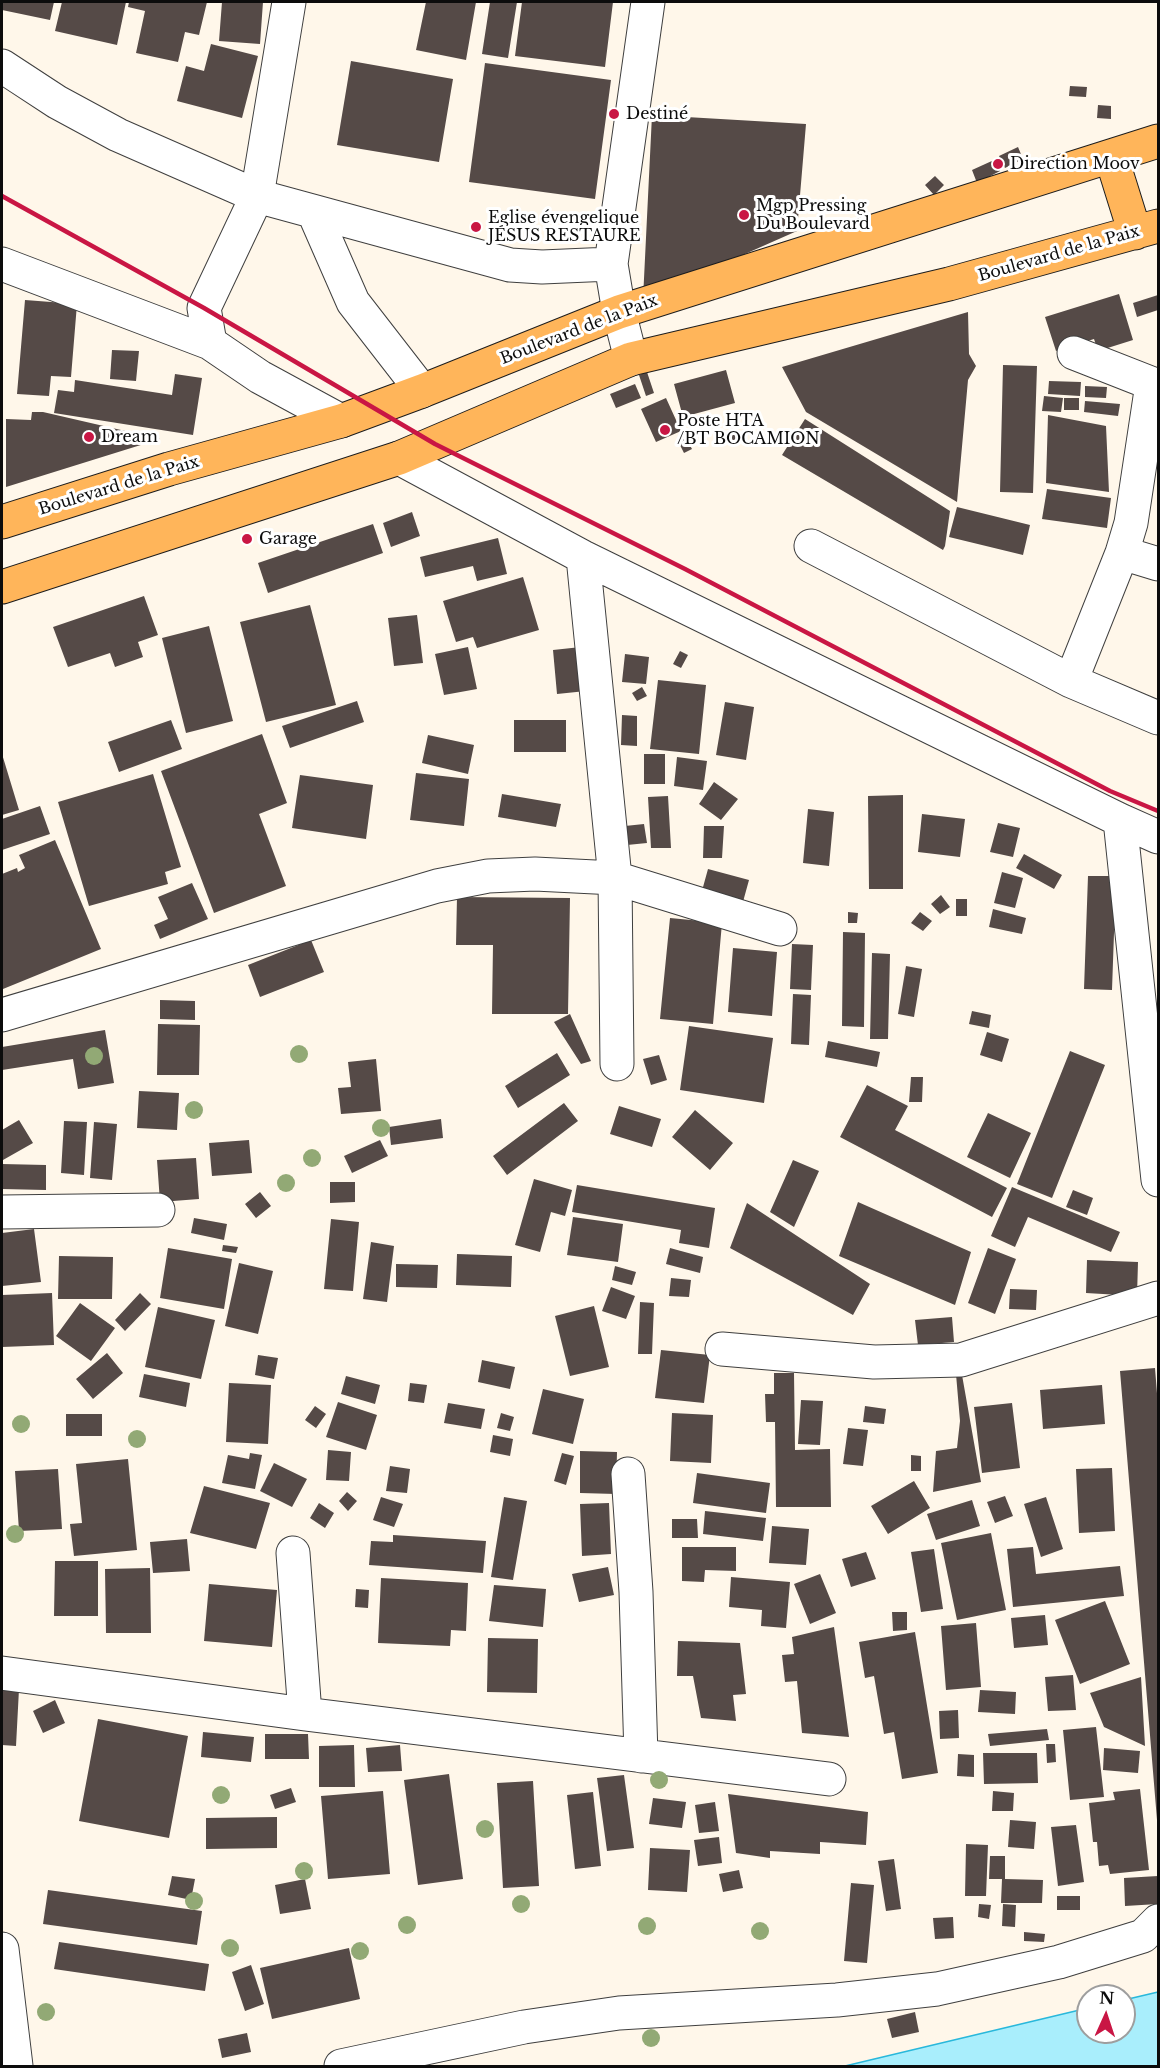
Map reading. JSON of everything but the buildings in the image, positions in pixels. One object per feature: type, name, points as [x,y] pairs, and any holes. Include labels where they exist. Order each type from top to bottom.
[{"type":"main road","name":"Boulevard de la Paix","points":[[2,522],[169,469],[341,421],[619,312],[1158,141]]},
{"type":"main road","points":[[1111,156],[1147,229]]},
{"type":"main road","name":"Boulevard de la Paix","points":[[2,587],[399,458],[631,359],[950,284],[1147,229]]},
{"type":"street","points":[[210,343],[204,308],[257,196],[289,2]]},
{"type":"street","points":[[631,359],[610,264],[648,2]]},
{"type":"street","points":[[2,66],[57,102],[118,135],[257,196],[510,265],[542,267],[610,264]]},
{"type":"street","points":[[314,213],[353,302],[422,391]]},
{"type":"street","points":[[2,264],[210,343],[260,377],[341,421]]},
{"type":"street","points":[[1071,681],[1122,553],[1131,523],[1155,385],[1074,353]]},
{"type":"street","points":[[399,458],[583,557],[1158,837]]},
{"type":"street","points":[[811,546],[1071,681],[1158,718]]},
{"type":"street","points":[[1122,553],[1158,564]]},
{"type":"street","points":[[583,557],[615,878],[617,1064]]},
{"type":"street","points":[[1120,820],[1158,1180]]},
{"type":"street","points":[[2,1015],[437,886],[488,876],[536,874],[615,878],[780,929]]},
{"type":"street","points":[[2,1212],[158,1210]]},
{"type":"street","points":[[722,1348],[874,1362],[961,1360],[1158,1298]]},
{"type":"street","points":[[628,1474],[636,1592],[641,1756]]},
{"type":"street","points":[[293,1553],[305,1714]]},
{"type":"street","points":[[2,1673],[305,1714],[829,1779]]},
{"type":"street","points":[[341,2067],[524,2027],[620,2013],[837,2000],[937,1989],[1059,1962],[1143,1936],[1158,1921]]},
{"type":"street","points":[[2,1949],[11,2062]]},
{"type":"water","points":[[1158,1992],[1158,2066],[845,2066],[1076,2011],[1076,2044],[1136,2044],[1136,1997]]},
{"type":"railway","points":[[2,196],[204,308],[435,444],[685,569],[1110,791],[1158,811]]},
{"type":"place","name":"Destiné","points":[[614,114]]},
{"type":"place","name":"Direction Moov","points":[[998,164]]},
{"type":"place","name":"Mgp Pressing Du Boulevard","points":[[744,215]]},
{"type":"place","name":"Eglise évengelique JÉSUS RESTAURE","points":[[476,227]]},
{"type":"place","name":"Poste HTA /BT BOCAMION","points":[[665,430]]},
{"type":"place","name":"Dream","points":[[89,437]]},
{"type":"place","name":"Garage","points":[[247,539]]}]
